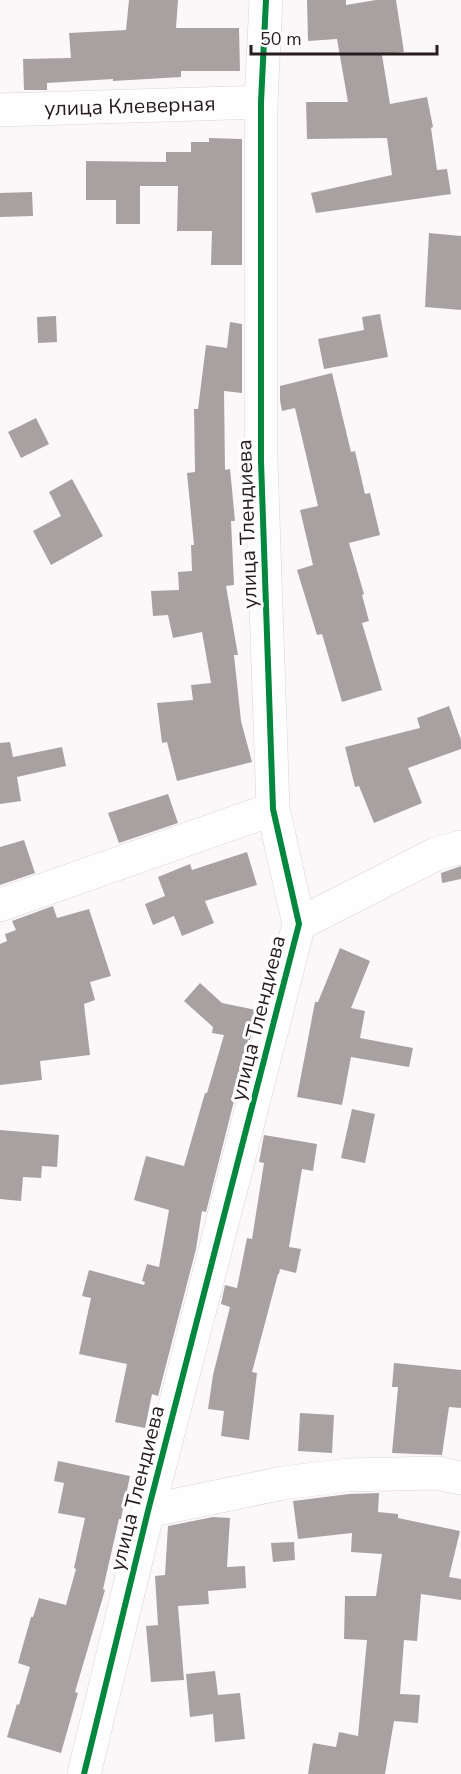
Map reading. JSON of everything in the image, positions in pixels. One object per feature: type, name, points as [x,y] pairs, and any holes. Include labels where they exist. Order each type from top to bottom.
[{"type":"street","name":"улица Тлендиева","points":[[84,1774],[148,1511],[299,924],[273,809],[261,460],[261,102],[266,0]]},
{"type":"street","name":"улица Клеверная","points":[[0,110],[261,102]]},
{"type":"street","points":[[0,905],[273,809]]},
{"type":"street","points":[[299,924],[436,854],[461,847]]},
{"type":"street","points":[[148,1511],[283,1483],[348,1475],[437,1473],[461,1478]]},
{"type":"building","points":[[129,0],[178,0],[176,28],[239,28],[240,71],[181,71],[181,77],[47,83],[47,90],[24,90],[23,59],[71,58],[69,33],[126,30]]},
{"type":"building","points":[[307,0],[346,0],[346,5],[376,0],[396,0],[404,52],[382,55],[390,104],[427,97],[433,127],[431,128],[437,170],[447,169],[451,194],[316,213],[311,193],[392,175],[387,138],[307,139],[306,102],[348,102],[337,39],[308,41]]},
{"type":"building","points":[[209,138],[242,139],[242,265],[211,265],[212,231],[177,231],[178,186],[140,186],[140,224],[116,224],[116,200],[86,200],[86,161],[166,162],[166,152],[191,152],[191,142],[209,142]]},
{"type":"building","points":[[32,192],[33,216],[0,217],[0,193]]},
{"type":"building","points":[[429,233],[461,236],[461,310],[425,307]]},
{"type":"building","points":[[380,314],[388,357],[324,369],[318,339],[364,330],[362,317]]},
{"type":"building","points":[[56,316],[57,342],[38,343],[37,317]]},
{"type":"building","points":[[230,322],[242,324],[242,393],[224,391],[225,470],[230,469],[235,521],[231,521],[234,585],[226,586],[238,655],[234,655],[241,721],[252,762],[177,781],[167,742],[162,743],[157,703],[193,700],[191,685],[211,683],[202,632],[173,638],[168,615],[153,616],[151,591],[179,590],[178,572],[192,571],[191,545],[194,545],[187,473],[195,472],[194,409],[198,409],[206,345],[227,348]]},
{"type":"building","points":[[332,373],[351,452],[355,451],[365,494],[370,493],[380,535],[349,543],[364,594],[362,595],[369,621],[362,623],[382,690],[342,702],[322,634],[317,635],[297,570],[313,565],[300,510],[318,506],[295,408],[282,411],[280,400],[280,386]]},
{"type":"building","points":[[36,418],[49,444],[21,458],[8,432]]},
{"type":"building","points":[[72,479],[103,536],[51,565],[33,531],[61,516],[49,492]]},
{"type":"building","points":[[449,706],[461,740],[461,749],[408,768],[422,803],[374,823],[359,786],[355,787],[345,747],[420,728],[417,718]]},
{"type":"building","points":[[10,742],[13,757],[62,747],[66,766],[17,777],[21,801],[0,804],[0,743]]},
{"type":"building","points":[[168,794],[178,823],[119,843],[108,813]]},
{"type":"building","points":[[24,840],[35,873],[0,885],[0,847]]},
{"type":"building","points":[[247,852],[257,885],[205,901],[214,923],[182,936],[174,916],[153,925],[145,904],[165,896],[158,877],[190,864],[192,870]]},
{"type":"building","points":[[461,866],[461,879],[442,883],[441,873]]},
{"type":"building","points":[[53,906],[57,918],[89,909],[111,976],[90,982],[95,1000],[84,1004],[90,1055],[40,1061],[42,1080],[0,1085],[0,944],[7,941],[5,934],[16,930],[12,921]]},
{"type":"building","points":[[340,948],[370,961],[351,1008],[365,1011],[360,1038],[413,1048],[409,1067],[351,1057],[342,1105],[297,1097],[315,1002],[318,1002]]},
{"type":"building","points":[[200,983],[222,1003],[256,1010],[250,1040],[248,1040],[231,1100],[234,1101],[206,1212],[202,1211],[196,1249],[158,1396],[152,1394],[145,1428],[115,1422],[127,1364],[79,1354],[91,1298],[82,1296],[89,1270],[144,1285],[145,1282],[142,1281],[147,1264],[159,1267],[169,1210],[134,1200],[146,1156],[184,1166],[205,1093],[207,1093],[224,1035],[212,1033],[213,1027],[184,1001]]},
{"type":"building","points":[[352,1109],[375,1114],[365,1163],[341,1158]]},
{"type":"building","points":[[0,1130],[59,1135],[57,1167],[42,1166],[41,1178],[23,1177],[21,1201],[0,1199]]},
{"type":"building","points":[[264,1135],[317,1144],[313,1171],[302,1169],[289,1247],[301,1249],[296,1273],[280,1269],[252,1372],[257,1373],[249,1440],[221,1436],[224,1411],[208,1409],[213,1375],[230,1307],[221,1304],[225,1285],[237,1288],[247,1238],[252,1239],[264,1163],[259,1162]]},
{"type":"building","points":[[394,1363],[461,1370],[461,1408],[449,1407],[442,1455],[392,1453],[398,1387],[392,1387]]},
{"type":"building","points":[[300,1413],[334,1415],[332,1453],[298,1451]]},
{"type":"building","points":[[58,1461],[130,1476],[103,1589],[105,1590],[75,1692],[78,1693],[61,1753],[7,1737],[30,1667],[18,1663],[31,1617],[33,1617],[39,1598],[66,1605],[76,1569],[74,1568],[85,1518],[58,1513],[64,1483],[54,1481]]},
{"type":"building","points":[[379,1493],[378,1512],[398,1514],[398,1518],[460,1531],[449,1577],[461,1579],[461,1600],[421,1594],[417,1641],[404,1640],[400,1694],[420,1695],[418,1723],[394,1721],[385,1774],[308,1774],[313,1743],[336,1747],[339,1732],[358,1736],[367,1640],[344,1639],[345,1596],[376,1596],[382,1554],[351,1552],[352,1533],[298,1539],[293,1501]]},
{"type":"building","points":[[213,1517],[230,1518],[227,1567],[245,1566],[246,1588],[208,1591],[209,1604],[178,1606],[184,1680],[151,1682],[146,1626],[158,1625],[155,1576],[165,1575],[168,1526]]},
{"type":"building","points":[[294,1542],[295,1560],[273,1562],[271,1543]]},
{"type":"building","points":[[215,1671],[218,1695],[240,1693],[245,1739],[215,1742],[213,1714],[190,1717],[186,1674]]},
{"type":"cycle path","points":[[84,1774],[148,1511],[299,924],[273,809],[261,461],[261,102],[266,0]]}]
